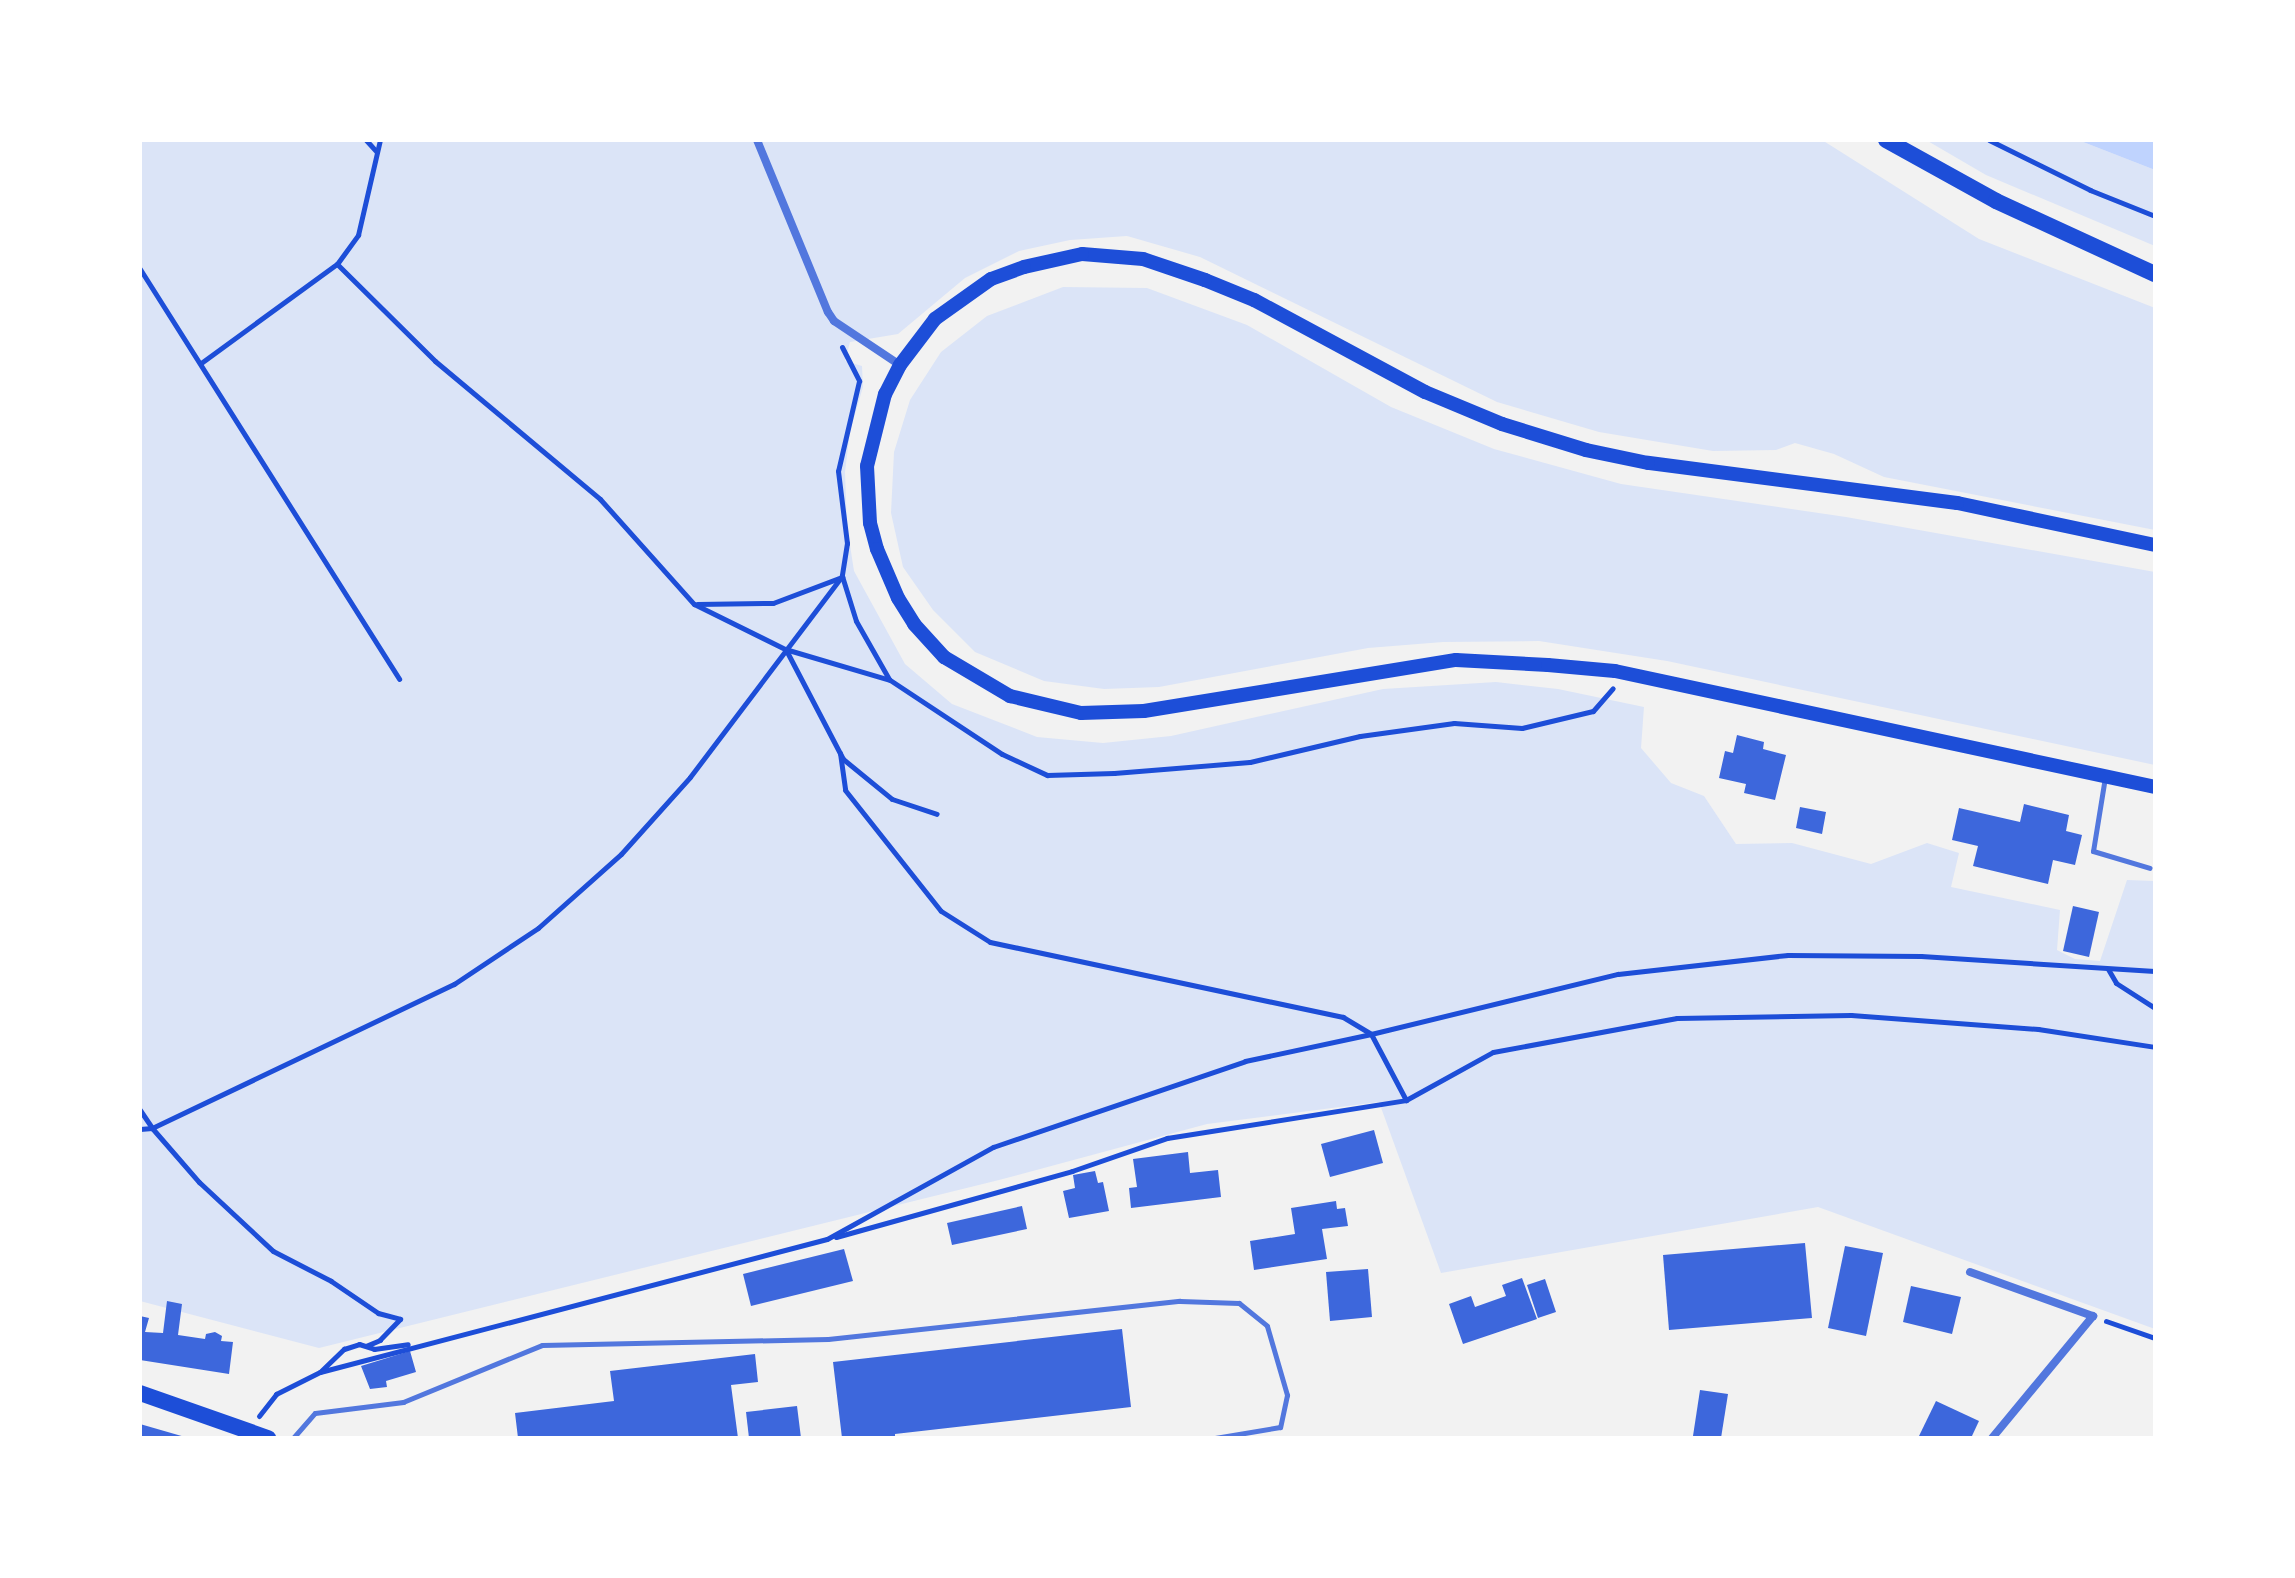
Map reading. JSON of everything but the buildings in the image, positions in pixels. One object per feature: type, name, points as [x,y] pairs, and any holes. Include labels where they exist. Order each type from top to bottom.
[{"type":"main road","points":[[1886,140],[1996,201],[2155,274]]},
{"type":"main road","points":[[2155,545],[1957,503],[1648,463],[1586,450],[1502,424],[1438,397],[1254,300],[1143,259],[1082,254],[1024,267],[991,279],[935,319],[900,365],[885,394],[870,444],[866,494],[877,549],[898,598],[934,646],[956,665],[1010,696],[1081,713],[1144,711],[1456,660],[1548,665],[1615,671],[2155,787]]},
{"type":"main road","points":[[140,1393],[268,1438]]},
{"type":"street","points":[[757,140],[834,321],[900,365]]},
{"type":"street","points":[[1970,1272],[2093,1316],[1992,1438]]},
{"type":"lane","points":[[2105,776],[2093,851],[2150,868]]},
{"type":"lane","points":[[293,1438],[315,1413],[403,1402],[542,1345],[828,1339],[1180,1301],[1239,1303],[1267,1326],[1287,1395],[1280,1427],[1215,1438]]},
{"type":"path","points":[[366,140],[377,152]]},
{"type":"path","points":[[201,363],[337,264],[358,235],[380,140]]},
{"type":"path","points":[[1989,140],[2090,190],[2155,216]]},
{"type":"path","points":[[337,264],[435,361],[600,499],[694,604],[785,649],[890,680],[1002,754],[1047,775],[1250,762],[1360,736],[1454,723],[1522,728],[1593,711],[1613,688]]},
{"type":"path","points":[[140,269],[399,679]]},
{"type":"path","points":[[834,321],[833,334],[851,360],[859,381],[838,471],[847,543],[842,576],[856,621],[890,680]]},
{"type":"path","points":[[694,604],[773,603],[842,576]]},
{"type":"path","points":[[140,1129],[152,1128],[454,984],[538,928],[621,854],[690,777],[728,732],[785,649],[842,576]]},
{"type":"path","points":[[785,649],[840,753],[845,790],[941,911],[990,942],[1343,1017],[1371,1034],[1406,1100]]},
{"type":"path","points":[[840,753],[892,799],[937,814]]},
{"type":"path","points":[[827,1239],[993,1147],[1245,1061],[1618,974],[1788,955],[1921,956],[2155,971]]},
{"type":"path","points":[[2108,968],[2116,983],[2155,1008]]},
{"type":"path","points":[[249,1429],[276,1394],[320,1372],[827,1239],[1072,1171],[1167,1138],[1406,1100],[1493,1052],[1677,1018],[1851,1015],[2038,1029],[2155,1047]]},
{"type":"path","points":[[140,1110],[199,1182],[273,1251],[331,1281],[378,1313],[400,1319],[380,1340],[366,1346]]},
{"type":"path","points":[[2093,1316],[2155,1338]]},
{"type":"path","points":[[320,1372],[344,1349],[359,1344],[374,1349],[434,1341]]},
{"type":"shaded area","points":[[140,140],[1822,140],[1979,239],[2155,308],[2155,530],[1884,477],[1834,454],[1795,443],[1776,450],[1713,451],[1599,432],[1497,402],[1200,257],[1127,236],[1070,240],[1019,251],[965,278],[898,334],[850,342],[845,361],[862,366],[863,387],[850,431],[845,472],[847,526],[854,571],[905,664],[952,704],[1037,737],[1103,743],[1171,736],[1383,689],[1496,682],[1558,689],[1644,707],[1641,748],[1671,783],[1704,796],[1736,844],[1792,843],[1871,864],[1927,843],[1959,853],[1951,887],[2060,910],[2057,950],[2075,959],[2100,961],[2127,880],[2155,881],[2155,1329],[1818,1207],[1441,1273],[1379,1102],[1207,1124],[999,1180],[319,1348],[140,1301]]},
{"type":"shaded area","points":[[1926,140],[2078,140],[2155,170],[2155,246],[1986,175]]},
{"type":"shaded area","points":[[1063,287],[1147,288],[1247,325],[1391,407],[1494,449],[1621,484],[1846,517],[2155,572],[2155,765],[1667,661],[1539,641],[1443,642],[1368,648],[1159,687],[1104,689],[1044,681],[975,652],[933,610],[903,567],[891,513],[894,452],[910,400],[941,352],[987,316]]},
{"type":"water","points":[[2078,140],[2155,140],[2155,170]]}]
